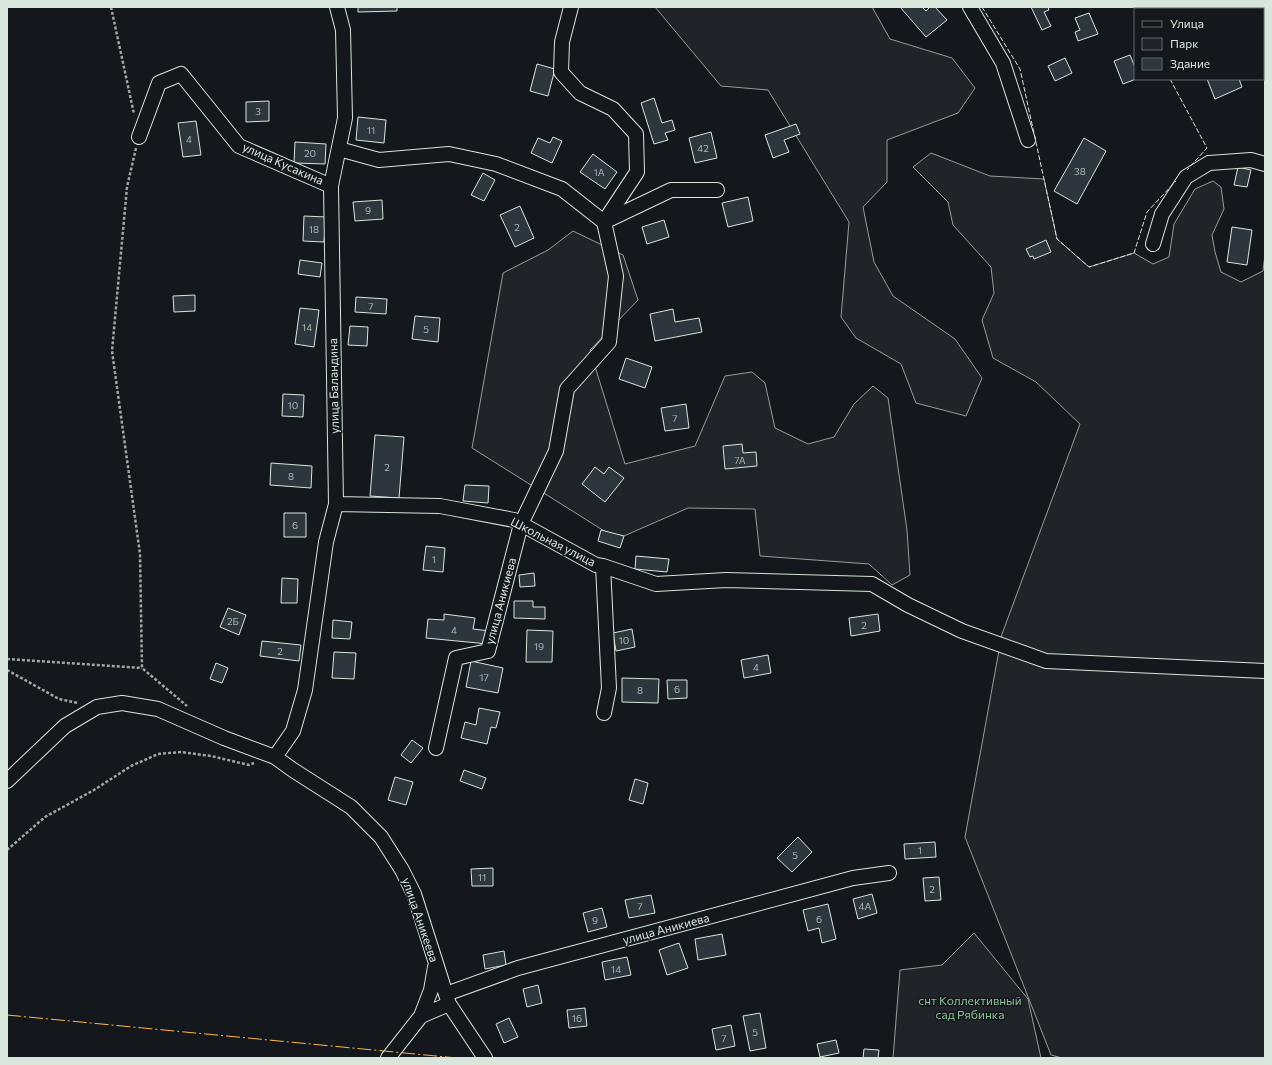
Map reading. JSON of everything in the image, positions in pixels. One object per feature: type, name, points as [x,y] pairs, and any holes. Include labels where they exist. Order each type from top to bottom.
[{"type":"street","name":"улица Баландина","points":[[275,757],[293,731],[305,690],[326,542],[336,504],[331,186],[345,118],[343,30],[338,7]]},
{"type":"street","points":[[571,7],[562,42],[561,72],[580,93],[613,109],[636,134],[637,172],[604,222]]},
{"type":"street","points":[[970,7],[1003,63],[1028,140]]},
{"type":"street","name":"улица Кусакина","points":[[139,137],[159,83],[181,74],[239,146],[331,186]]},
{"type":"street","points":[[339,149],[379,160],[449,154],[496,164],[562,189],[604,222],[616,276],[609,342],[567,390],[556,451],[521,524]]},
{"type":"street","points":[[1152,244],[1162,214],[1186,177],[1209,163],[1251,160],[1265,164]]},
{"type":"street","points":[[604,222],[671,190],[717,190]]},
{"type":"street","name":"Школьная улица","points":[[336,504],[440,506],[514,520],[596,565],[656,584],[726,580],[872,584],[908,605],[962,631],[1046,661],[1265,671]]},
{"type":"street","name":"улица Аникиева","points":[[436,748],[456,658],[488,650],[521,524]]},
{"type":"street","points":[[603,566],[609,688],[604,713]]},
{"type":"street","name":"улица Аникеева","points":[[97,707],[122,703],[158,709],[224,738],[275,757],[351,807],[381,837],[402,870],[414,894],[447,999],[485,1058]]},
{"type":"street","points":[[7,781],[65,726],[97,707]]},
{"type":"street","name":"улица Аникиева","points":[[421,1016],[447,999],[526,966],[853,878],[889,873]]},
{"type":"street","points":[[388,1058],[421,1016],[431,990],[436,965]]},
{"type":"path","points":[[111,7],[134,114]]},
{"type":"path","points":[[139,137],[127,187],[112,351],[140,554],[142,668]]},
{"type":"path","points":[[7,659],[142,668],[189,708]]},
{"type":"path","points":[[7,670],[58,699],[97,707]]},
{"type":"path","points":[[7,850],[45,816],[94,790],[131,766],[158,754],[181,752],[211,756],[249,764],[275,757]]},
{"type":"green space","points":[[655,7],[872,7],[890,39],[952,58],[975,88],[958,113],[887,140],[887,182],[863,207],[874,262],[893,296],[955,339],[982,378],[966,416],[916,403],[901,364],[856,338],[841,317],[849,222],[768,90],[721,86]]},
{"type":"green space","points":[[931,153],[990,176],[1044,179],[1057,239],[1089,267],[1134,253],[1153,264],[1169,257],[1174,224],[1195,189],[1213,181],[1221,187],[1224,209],[1212,235],[1221,272],[1241,282],[1263,271],[1265,254],[1265,1058],[1062,1058],[1051,1055],[965,837],[1002,634],[1080,424],[1036,382],[993,358],[982,320],[994,293],[991,267],[953,225],[948,202],[913,167]]},
{"type":"green space","points":[[573,231],[623,255],[638,300],[590,350],[625,464],[695,446],[725,376],[752,372],[765,383],[775,428],[808,444],[834,437],[854,404],[873,386],[888,398],[907,530],[910,575],[892,585],[869,564],[760,556],[755,509],[688,508],[617,539],[472,448],[503,273],[548,250]]},
{"type":"green space","name":"снт Коллективный сад Рябинка","points":[[974,933],[1028,999],[1041,1058],[893,1058],[900,970],[942,965]]},
{"type":"building","points":[[358,7],[397,7],[397,11],[358,12]]},
{"type":"building","points":[[900,7],[922,7],[926,11],[930,7],[935,7],[947,20],[926,37]]},
{"type":"building","points":[[1031,7],[1048,7],[1049,10],[1044,12],[1051,26],[1042,30]]},
{"type":"building","points":[[1089,13],[1098,34],[1078,41],[1075,32],[1080,30],[1075,18]]},
{"type":"building","points":[[1130,55],[1134,65],[1134,80],[1123,84],[1114,61]]},
{"type":"building","points":[[1065,58],[1072,73],[1055,81],[1048,66]]},
{"type":"building","points":[[537,64],[555,69],[548,96],[530,91]]},
{"type":"building","points":[[1207,80],[1239,80],[1242,87],[1215,99]]},
{"type":"building","points":[[654,98],[662,123],[672,120],[675,130],[665,133],[668,140],[654,144],[641,103]]},
{"type":"building","points":[[269,101],[269,121],[246,122],[246,102]]},
{"type":"building","points":[[358,117],[386,120],[384,143],[356,140]]},
{"type":"building","points":[[196,121],[201,155],[183,157],[178,123]]},
{"type":"building","points":[[796,124],[800,134],[784,140],[789,152],[773,158],[765,135]]},
{"type":"building","points":[[711,132],[717,158],[695,163],[689,138]]},
{"type":"building","points":[[553,137],[562,141],[552,163],[531,153],[538,138],[550,143]]},
{"type":"building","points":[[1084,138],[1106,151],[1077,204],[1054,191]]},
{"type":"building","points":[[295,142],[326,144],[325,164],[294,163]]},
{"type":"building","points":[[593,154],[617,172],[605,189],[580,172]]},
{"type":"building","points":[[1238,167],[1251,170],[1247,187],[1234,185]]},
{"type":"building","points":[[483,173],[495,180],[484,201],[471,195]]},
{"type":"building","points":[[748,197],[753,221],[728,227],[722,203]]},
{"type":"building","points":[[382,200],[383,219],[355,221],[353,202]]},
{"type":"building","points":[[520,206],[534,238],[515,247],[500,215]]},
{"type":"building","points":[[304,216],[326,217],[324,242],[303,241]]},
{"type":"building","points":[[664,220],[669,237],[647,244],[642,227]]},
{"type":"building","points":[[1232,227],[1252,230],[1247,265],[1227,262]]},
{"type":"building","points":[[1046,240],[1051,252],[1034,259],[1033,256],[1030,257],[1026,249]]},
{"type":"building","points":[[300,260],[322,263],[320,277],[298,274]]},
{"type":"building","points":[[195,295],[195,311],[174,312],[173,296]]},
{"type":"building","points":[[356,297],[387,299],[386,314],[355,312]]},
{"type":"building","points":[[300,308],[319,310],[314,347],[295,344]]},
{"type":"building","points":[[673,309],[675,322],[699,318],[702,332],[655,341],[650,314]]},
{"type":"building","points":[[415,316],[440,318],[438,342],[412,339]]},
{"type":"building","points":[[350,326],[368,327],[367,346],[348,345]]},
{"type":"building","points":[[626,358],[652,367],[645,388],[619,379]]},
{"type":"building","points":[[283,394],[304,395],[303,417],[282,416]]},
{"type":"building","points":[[686,404],[689,428],[665,431],[661,408]]},
{"type":"building","points":[[375,435],[404,437],[399,498],[370,496]]},
{"type":"building","points":[[742,444],[743,453],[756,452],[757,466],[725,469],[723,446]]},
{"type":"building","points":[[271,463],[312,466],[311,488],[270,485]]},
{"type":"building","points":[[595,467],[604,474],[609,467],[624,478],[605,502],[582,484]]},
{"type":"building","points":[[465,485],[489,486],[488,503],[463,501]]},
{"type":"building","points":[[284,513],[306,513],[306,537],[284,537]]},
{"type":"building","points":[[601,530],[624,536],[620,548],[598,541]]},
{"type":"building","points":[[426,546],[445,548],[443,572],[423,570]]},
{"type":"building","points":[[636,556],[669,559],[667,572],[635,569]]},
{"type":"building","points":[[534,573],[535,586],[520,587],[519,575]]},
{"type":"building","points":[[282,578],[298,579],[297,603],[281,603]]},
{"type":"building","points":[[514,601],[533,601],[533,607],[545,607],[545,619],[514,618]]},
{"type":"building","points":[[228,608],[246,615],[239,635],[220,627]]},
{"type":"building","points":[[444,614],[475,618],[473,629],[490,631],[488,644],[426,638],[428,619],[444,620]]},
{"type":"building","points":[[878,614],[880,631],[851,636],[849,618]]},
{"type":"building","points":[[333,620],[352,622],[350,639],[332,638]]},
{"type":"building","points":[[632,629],[635,647],[616,651],[613,633]]},
{"type":"building","points":[[527,630],[553,631],[552,662],[526,662]]},
{"type":"building","points":[[262,641],[301,645],[299,661],[260,656]]},
{"type":"building","points":[[334,652],[356,653],[354,679],[332,678]]},
{"type":"building","points":[[768,655],[771,673],[744,678],[741,660]]},
{"type":"building","points":[[471,661],[503,668],[498,693],[466,687]]},
{"type":"building","points":[[216,663],[228,668],[222,683],[210,679]]},
{"type":"building","points":[[622,678],[659,679],[658,703],[622,702]]},
{"type":"building","points":[[667,680],[687,680],[687,698],[668,699]]},
{"type":"building","points":[[479,708],[500,712],[496,728],[491,727],[487,744],[461,738],[465,722],[476,725]]},
{"type":"building","points":[[412,740],[423,748],[411,763],[401,755]]},
{"type":"building","points":[[464,770],[486,778],[482,789],[460,781]]},
{"type":"building","points":[[395,777],[413,782],[406,805],[388,800]]},
{"type":"building","points":[[635,779],[648,783],[643,804],[629,800]]},
{"type":"building","points":[[798,837],[812,852],[792,872],[777,858]]},
{"type":"building","points":[[935,842],[936,857],[905,859],[904,844]]},
{"type":"building","points":[[493,868],[493,886],[472,886],[471,869]]},
{"type":"building","points":[[939,877],[941,900],[925,901],[923,878]]},
{"type":"building","points":[[872,894],[877,913],[858,919],[853,899]]},
{"type":"building","points":[[651,895],[655,913],[629,918],[625,900]]},
{"type":"building","points":[[828,904],[836,939],[822,943],[819,928],[808,931],[803,910]]},
{"type":"building","points":[[602,908],[607,927],[588,932],[583,913]]},
{"type":"building","points":[[722,934],[726,955],[698,960],[695,939]]},
{"type":"building","points":[[679,943],[688,968],[667,975],[659,950]]},
{"type":"building","points":[[504,951],[506,965],[485,969],[483,955]]},
{"type":"building","points":[[627,957],[631,975],[605,980],[602,962]]},
{"type":"building","points":[[538,985],[542,1003],[527,1007],[523,989]]},
{"type":"building","points":[[585,1008],[587,1026],[569,1028],[567,1010]]},
{"type":"building","points":[[760,1013],[766,1048],[750,1051],[743,1016]]},
{"type":"building","points":[[509,1018],[518,1037],[504,1043],[496,1024]]},
{"type":"building","points":[[731,1025],[735,1046],[716,1050],[712,1029]]},
{"type":"building","points":[[836,1040],[839,1053],[820,1057],[817,1044]]},
{"type":"building","points":[[864,1049],[879,1050],[878,1058],[863,1058]]},
{"type":"fence","points":[[982,7],[1020,69],[1057,239],[1089,267],[1134,253],[1147,212],[1176,181]]},
{"type":"fence","points":[[1171,80],[1207,148],[1187,170]]},
{"type":"power","points":[[7,1015],[457,1058]]}]
